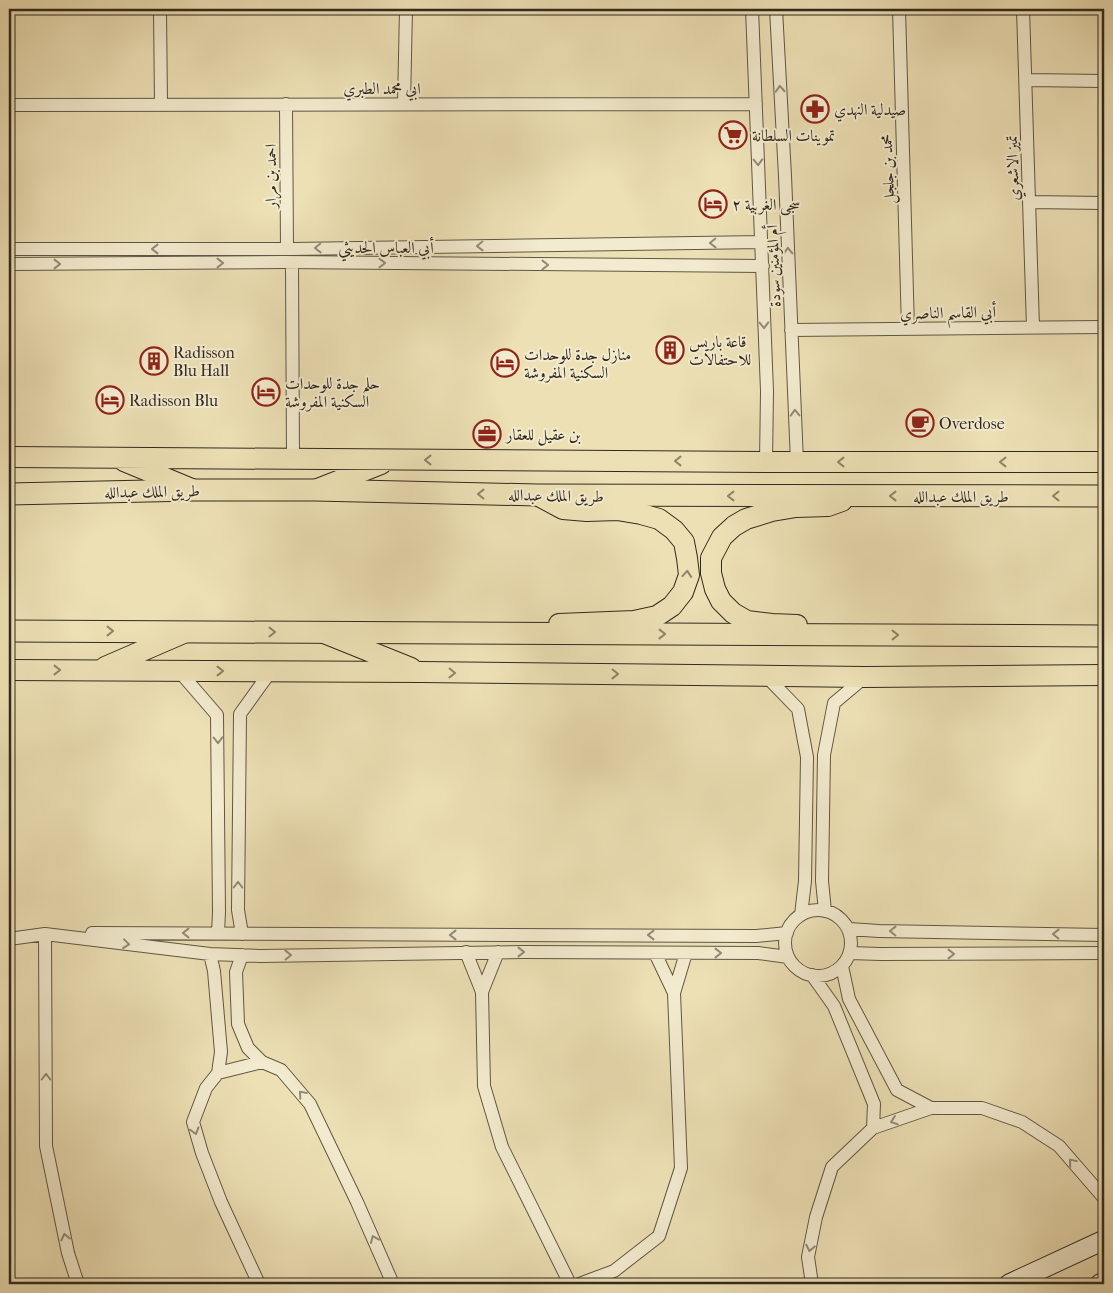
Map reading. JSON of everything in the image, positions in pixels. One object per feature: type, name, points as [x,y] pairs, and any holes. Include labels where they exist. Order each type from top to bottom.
[{"type":"highway","name":"طريق الملك عبدالله","points":[[9,494],[194,490],[315,490],[537,495],[1104,496]]},
{"type":"highway","points":[[9,631],[1104,636]]},
{"type":"main road","points":[[9,456],[766,462],[1104,462]]},
{"type":"main road","points":[[115,457],[194,490]]},
{"type":"main road","points":[[315,490],[393,459]]},
{"type":"main road","points":[[1039,462],[1104,474]]},
{"type":"main road","points":[[525,633],[559,624],[634,621],[657,616],[672,606],[684,592],[689,575],[684,542],[674,530],[659,519],[617,510],[587,511],[563,509],[537,495]]},
{"type":"main road","points":[[859,496],[828,506],[788,508],[746,519],[734,526],[722,537],[711,558],[711,573],[715,589],[721,601],[733,613],[747,620],[772,624],[829,624],[846,626],[862,635]]},
{"type":"main road","points":[[96,670],[187,632]]},
{"type":"main road","points":[[323,632],[421,672]]},
{"type":"main road","points":[[9,670],[865,677],[1104,675]]},
{"type":"main road","points":[[1009,1284],[1104,1240]]},
{"type":"main road","points":[[1100,1284],[1104,1282]]},
{"type":"street","points":[[160,9],[161,105]]},
{"type":"street","points":[[404,104],[406,9]]},
{"type":"street","name":"أم المؤمنين سودة","points":[[752,9],[767,391],[766,462]]},
{"type":"street","name":"أم المؤمنين سودة","points":[[776,9],[797,462]]},
{"type":"street","name":"محمد بن جلجل","points":[[899,9],[908,329]]},
{"type":"street","name":"تميز الاشعري","points":[[1023,9],[1033,327]]},
{"type":"street","points":[[1026,80],[1104,81]]},
{"type":"street","name":"احمد بن مرار","points":[[286,104],[286,249]]},
{"type":"street","name":"ابي محمد الطبري","points":[[9,105],[756,104]]},
{"type":"street","points":[[1029,202],[1104,203]]},
{"type":"street","name":"أبي العباس الحديثي","points":[[9,249],[286,249],[762,242]]},
{"type":"street","points":[[292,263],[292,459]]},
{"type":"street","name":"أبي العباس الحديثي","points":[[9,264],[292,263],[762,266]]},
{"type":"street","name":"أبي القاسم الناصري","points":[[791,330],[1104,327]]},
{"type":"street","points":[[179,671],[218,715],[218,933]]},
{"type":"street","points":[[242,934],[238,910],[240,714],[271,672]]},
{"type":"street","points":[[766,676],[798,709],[807,758],[805,881],[802,915]]},
{"type":"street","points":[[825,910],[822,881],[824,755],[834,703],[865,677]]},
{"type":"street","points":[[817,910],[825,910],[839,917],[845,923],[849,930],[852,945],[847,960],[836,971],[820,976],[812,976],[798,969],[792,963],[788,956],[785,941],[790,926],[795,920],[802,915],[817,910]]},
{"type":"street","points":[[849,930],[1104,935]]},
{"type":"street","points":[[9,933],[756,936],[787,933]]},
{"type":"street","points":[[9,939],[44,934],[210,954],[260,956],[498,952],[758,953],[788,956]]},
{"type":"street","points":[[44,934],[46,1146],[68,1253],[78,1284]]},
{"type":"street","points":[[466,952],[482,992],[484,1086],[502,1147],[570,1284]]},
{"type":"street","points":[[482,992],[498,952]]},
{"type":"street","points":[[655,953],[674,992]]},
{"type":"street","points":[[579,1284],[614,1271],[659,1236],[681,1168],[674,992],[686,953]]},
{"type":"street","points":[[850,953],[1104,953]]},
{"type":"street","points":[[210,954],[214,971],[221,1052],[218,1073],[206,1088],[193,1122],[202,1153],[221,1202],[259,1284]]},
{"type":"street","points":[[242,955],[236,972],[238,1024],[248,1048],[262,1062],[281,1070],[310,1104],[357,1202],[393,1284]]},
{"type":"street","points":[[842,966],[849,998],[897,1090],[931,1108]]},
{"type":"street","points":[[812,976],[834,1006],[874,1104],[872,1128]]},
{"type":"street","points":[[218,1073],[262,1062]]},
{"type":"street","points":[[812,1284],[808,1257],[816,1217],[832,1168],[872,1128],[931,1108],[982,1108],[1022,1122],[1060,1146],[1104,1198]]},
{"type":"place","name":"صيدلية النهدي","points":[[815,109]]},
{"type":"place","name":"تموينات السلطانة","points":[[733,135]]},
{"type":"place","name":"سجى الغربية ٢","points":[[713,204]]},
{"type":"place","name":"قاعة باريس للاحتفالات","points":[[670,350]]},
{"type":"place","name":"Radisson Blu Hall","points":[[154,361]]},
{"type":"place","name":"منازل جدة للوحدات السكنية المفروشة","points":[[505,363]]},
{"type":"place","name":"حلم جدة للوحدات السكنية المفروشة","points":[[266,392]]},
{"type":"place","name":"Radisson Blu","points":[[110,400]]},
{"type":"place","name":"Overdose","points":[[920,423]]},
{"type":"place","name":"بن عقيل للعقار","points":[[487,434]]}]
